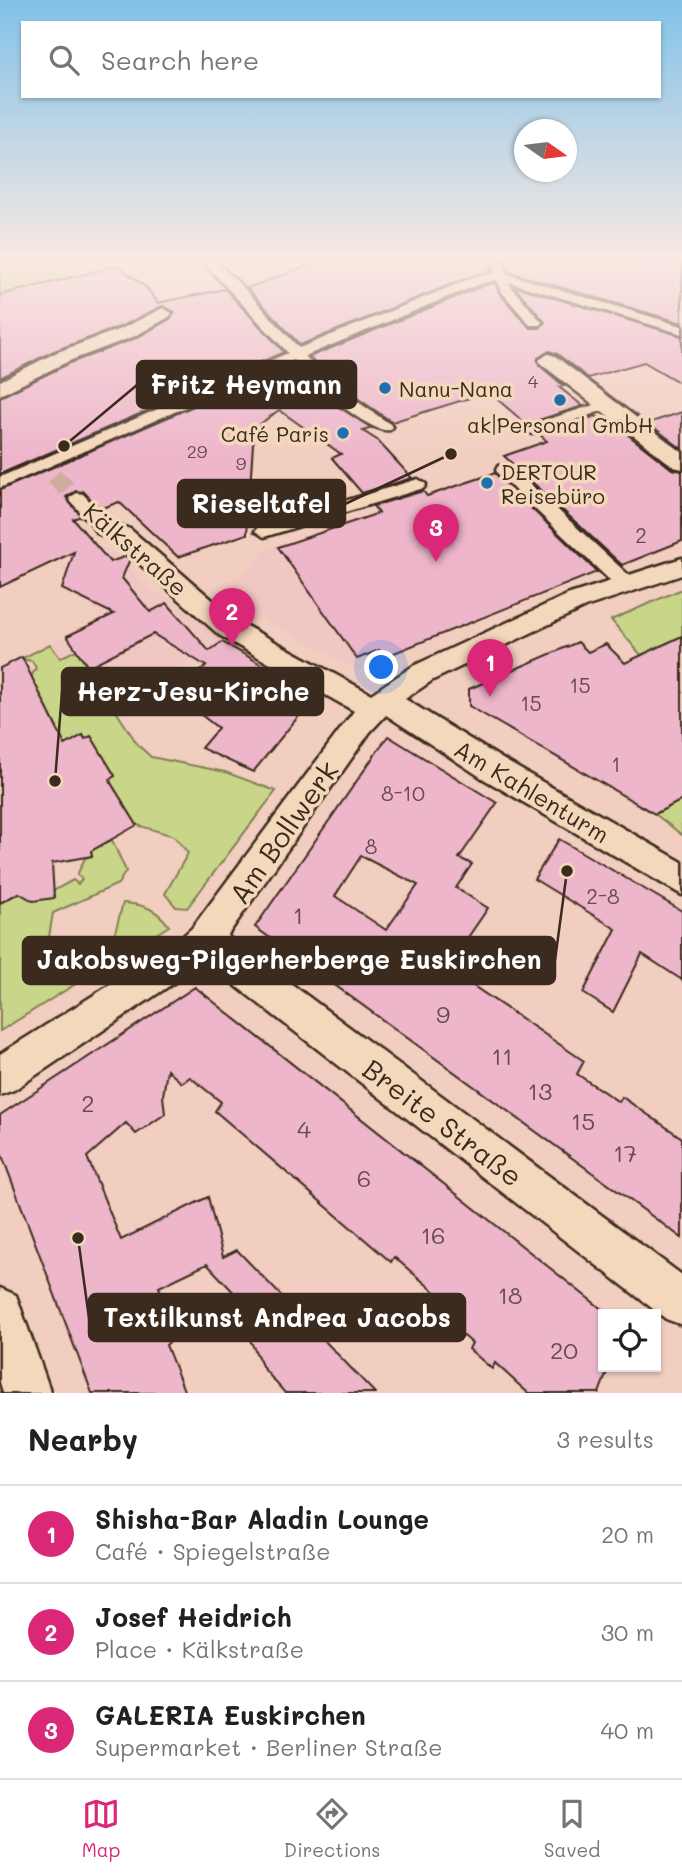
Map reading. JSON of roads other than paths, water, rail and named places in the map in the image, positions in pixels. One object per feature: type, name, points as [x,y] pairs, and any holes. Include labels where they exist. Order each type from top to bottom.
[{"type":"street","points":[[0,390],[62,357],[142,325]]},
{"type":"street","points":[[271,325],[302,363],[337,394],[385,426]]},
{"type":"street","points":[[0,483],[49,470],[297,354],[368,325]]},
{"type":"street","points":[[548,360],[682,462]]},
{"type":"street","points":[[532,429],[606,405]]},
{"type":"street","points":[[504,470],[626,584]]},
{"type":"street","points":[[264,531],[418,485]]},
{"type":"street","name":"Kälkstraße","points":[[77,498],[106,528],[122,535],[228,628],[379,703]]},
{"type":"street","points":[[379,703],[423,673],[576,601],[682,566]]},
{"type":"street","name":"Am Kahlenturm","points":[[379,703],[682,880]]},
{"type":"street","name":"Am Bollwerk","points":[[0,1076],[184,958],[204,940],[379,703]]},
{"type":"street","name":"Breite Straße","points":[[204,940],[682,1303]]},
{"type":"street","points":[[0,1311],[27,1393]]},
{"type":"tunnel","points":[[54,476],[77,498]]},
{"type":"place","name":"Nanu-Nana","points":[[385,388]]},
{"type":"place","name":"ak|Personal GmbH","points":[[560,400]]},
{"type":"place","name":"Café Paris","points":[[343,433]]},
{"type":"place","name":"Fritz Heymann","points":[[64,446]]},
{"type":"place","name":"Rieseltafel","points":[[451,454]]},
{"type":"place","name":"DERTOUR Reisebüro","points":[[487,483]]},
{"type":"place","name":"GALERIA Euskirchen","points":[[436,562]]},
{"type":"place","name":"Josef Heidrich","points":[[232,646]]},
{"type":"place","name":"Shisha-Bar Aladin Lounge","points":[[490,697]]},
{"type":"place","name":"Herz-Jesu-Kirche","points":[[55,781]]},
{"type":"place","name":"Jakobsweg-Pilgerherberge Euskirchen","points":[[567,871]]},
{"type":"place","name":"Textilkunst Andrea Jacobs","points":[[78,1238]]}]
